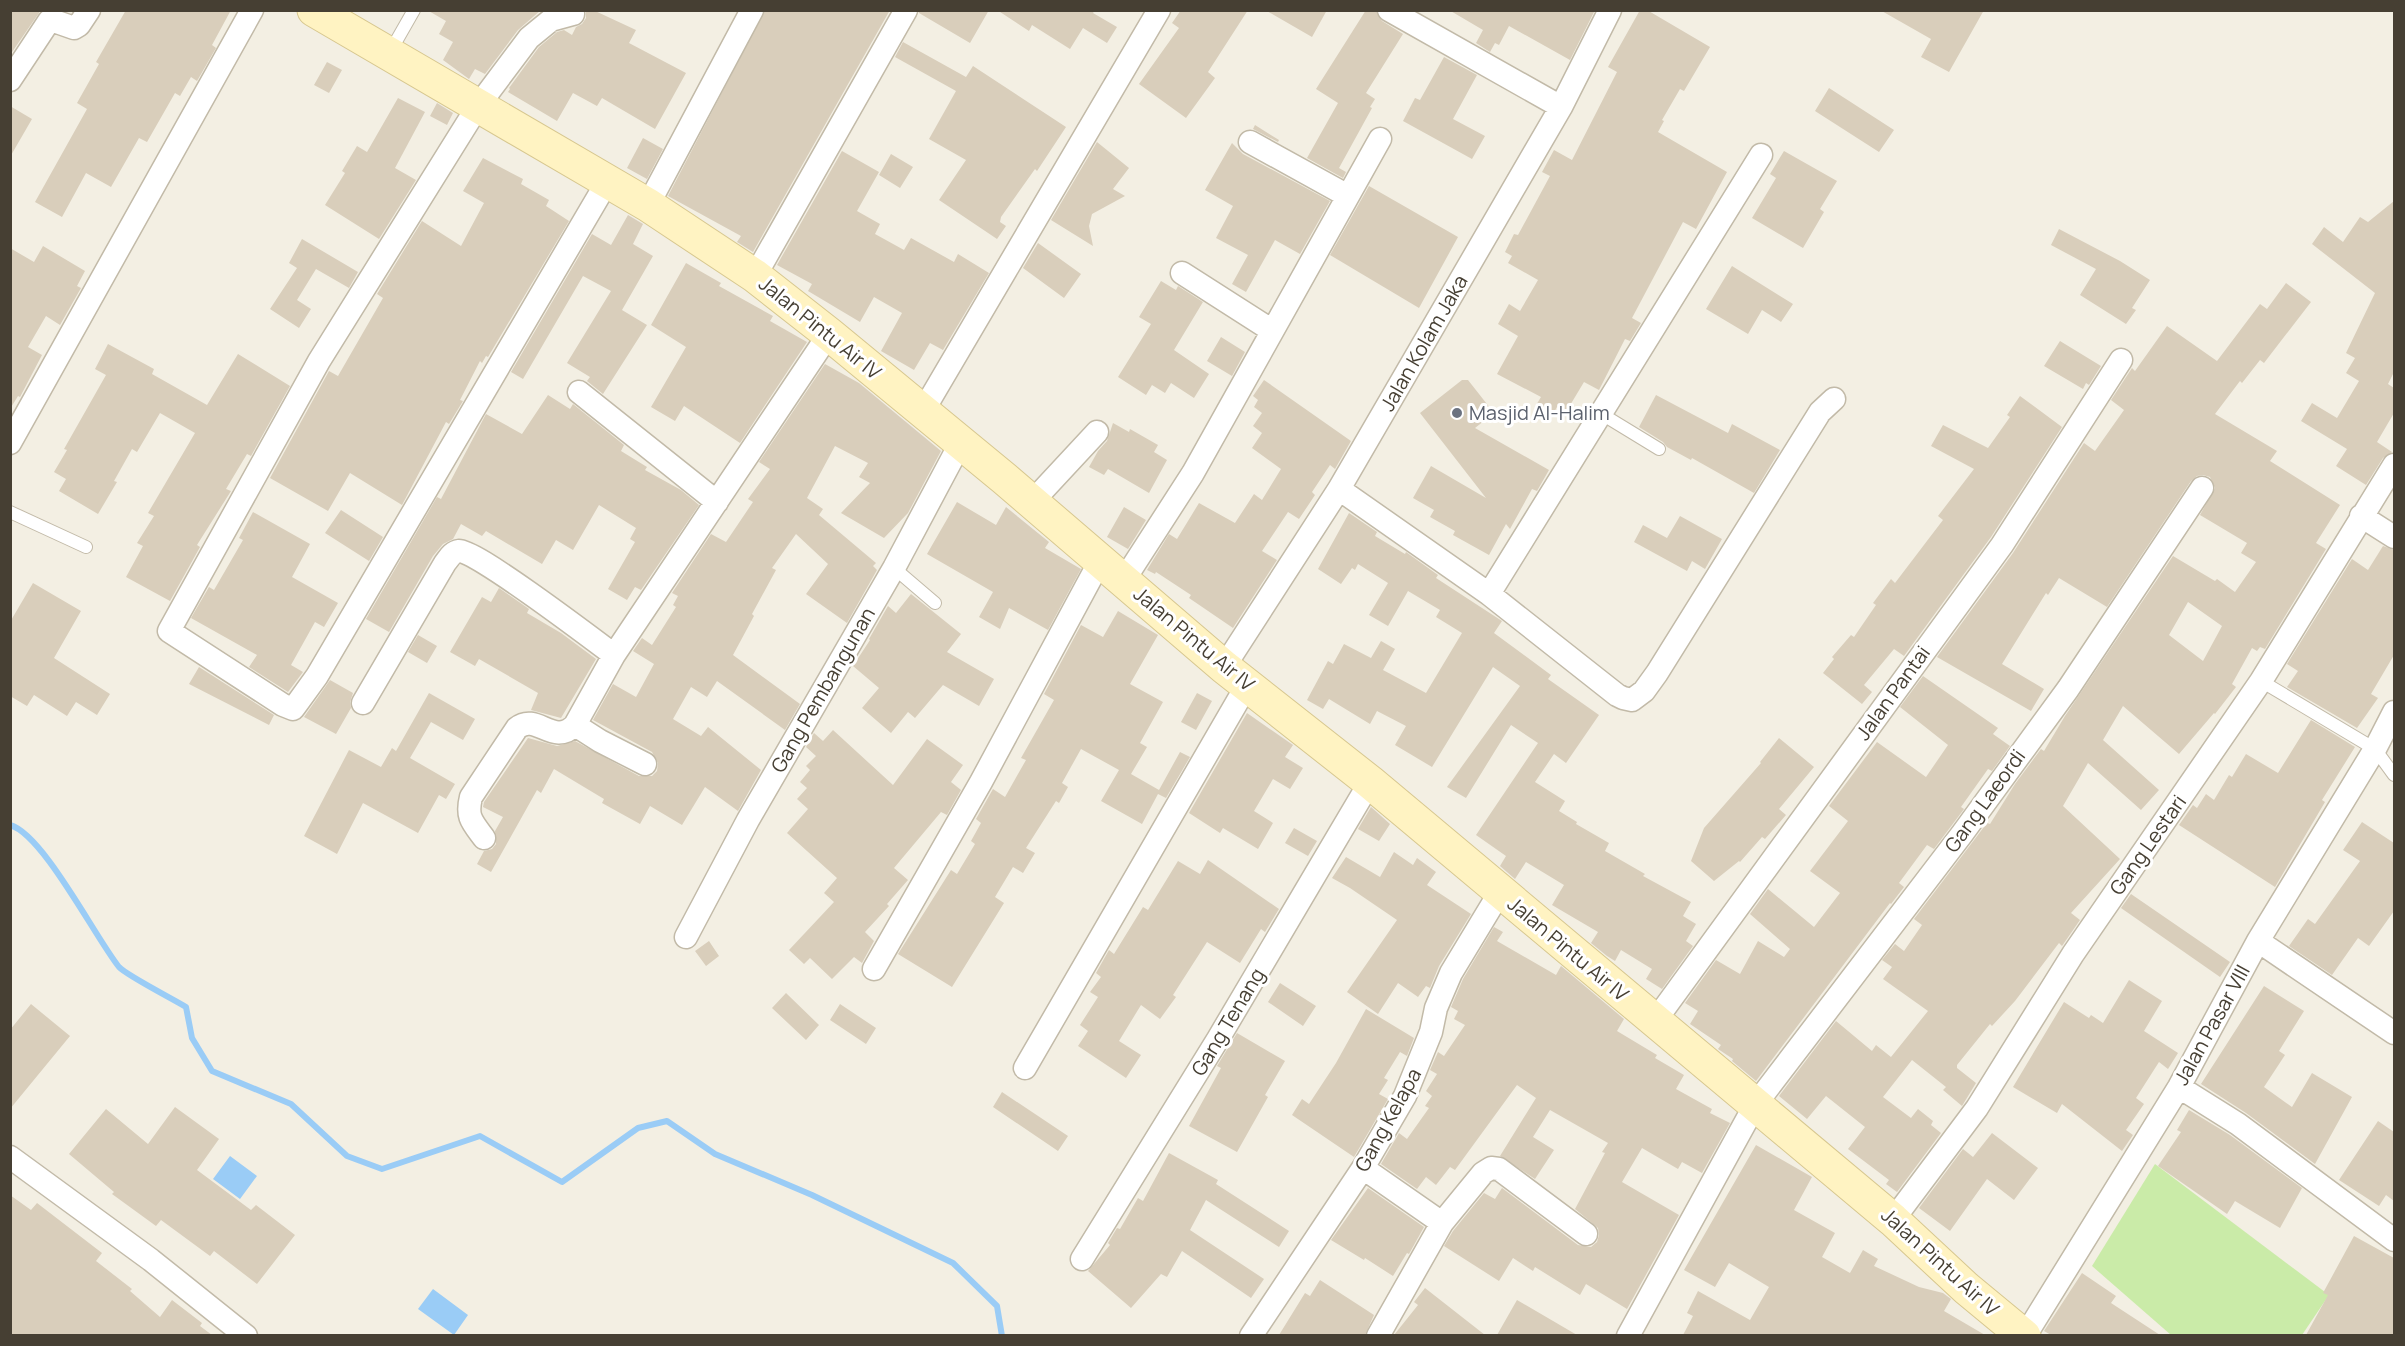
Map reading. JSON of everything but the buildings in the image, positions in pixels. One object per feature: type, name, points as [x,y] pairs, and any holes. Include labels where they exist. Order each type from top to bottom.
[{"type":"main road","name":"Jalan Pintu Air IV","points":[[314,10],[648,205],[755,276],[922,411],[1236,676],[1370,782],[1893,1220],[1966,1288],[2025,1335]]},
{"type":"street","points":[[10,80],[49,21],[74,28],[79,26],[89,10]]},
{"type":"street","points":[[10,443],[252,10]]},
{"type":"street","points":[[648,205],[752,10]]},
{"type":"street","points":[[755,276],[906,10]]},
{"type":"street","points":[[922,411],[1062,178],[1159,10]]},
{"type":"street","points":[[1389,10],[1561,107]]},
{"type":"street","name":"Jalan Kolam Jaka","points":[[1025,1068],[1339,489],[1561,107],[1610,10]]},
{"type":"street","points":[[573,14],[551,20],[529,38],[478,106],[319,361],[169,631],[292,709],[317,676],[607,182]]},
{"type":"street","points":[[874,969],[981,782],[1112,571],[1193,473],[1380,139]]},
{"type":"street","points":[[1250,142],[1348,196]]},
{"type":"street","points":[[1489,594],[1761,155]]},
{"type":"street","points":[[1182,273],[1271,330]]},
{"type":"street","points":[[484,838],[468,811],[471,797],[517,728],[530,723],[560,734],[569,731],[575,725],[614,655],[829,334]]},
{"type":"street","name":"Jalan Pantai","points":[[1655,1021],[2002,545],[2121,360]]},
{"type":"street","points":[[579,392],[717,502]]},
{"type":"street","points":[[1339,489],[1489,594],[1617,695],[1632,699],[1639,696],[1657,673],[1820,412],[1834,399]]},
{"type":"street","points":[[1031,502],[1097,432]]},
{"type":"street","name":"Gang Pembangunan","points":[[686,937],[748,820],[894,568],[960,444]]},
{"type":"street","name":"Gang Lestari","points":[[1893,1220],[1977,1108],[2073,954],[2261,681],[2394,465]]},
{"type":"street","name":"Gang Laeordi","points":[[1628,1335],[1755,1105],[1962,834],[2061,699],[2202,488]]},
{"type":"street","points":[[2361,516],[2394,537]]},
{"type":"street","points":[[363,703],[445,562],[459,551],[468,553],[500,574],[614,655]]},
{"type":"street","name":"Jalan Pasar VIII","points":[[2025,1335],[2179,1087],[2258,941],[2375,749],[2394,712]]},
{"type":"street","points":[[575,725],[600,741],[645,764]]},
{"type":"street","name":"Gang Tenang","points":[[1082,1259],[1218,1039],[1370,782]]},
{"type":"street","name":"Gang Kelapa","points":[[1251,1335],[1363,1168],[1405,1096],[1418,1070],[1431,1032],[1436,1008],[1451,973],[1500,892]]},
{"type":"street","points":[[2258,941],[2394,1033]]},
{"type":"street","points":[[2179,1087],[2238,1124],[2394,1240]]},
{"type":"street","points":[[10,1156],[151,1260],[246,1335]]},
{"type":"street","points":[[1363,1168],[1442,1222]]},
{"type":"street","points":[[1378,1335],[1442,1222],[1483,1173],[1491,1168],[1498,1169],[1586,1234]]},
{"type":"lane","points":[[390,53],[414,10]]},
{"type":"lane","points":[[1600,413],[1659,448]]},
{"type":"lane","points":[[10,512],[86,547]]},
{"type":"lane","points":[[894,568],[935,603]]},
{"type":"lane","points":[[2261,681],[2375,749],[2394,775]]},
{"type":"green space","points":[[2155,1164],[2329,1295],[2302,1335],[2171,1335],[2092,1266]]},
{"type":"water","points":[[230,1156],[257,1176],[240,1199],[213,1179]]},
{"type":"water","points":[[433,1289],[468,1315],[454,1335],[418,1309]]},
{"type":"waterway","points":[[10,825],[23,832],[53,866],[119,967],[186,1007],[192,1038],[212,1071],[291,1104],[347,1156],[382,1169],[480,1136],[562,1182],[638,1128],[667,1121],[715,1154],[812,1195],[953,1263],[997,1306],[1002,1336]]},
{"type":"place","name":"Masjid Al-Halim","points":[[1457,413]]}]
